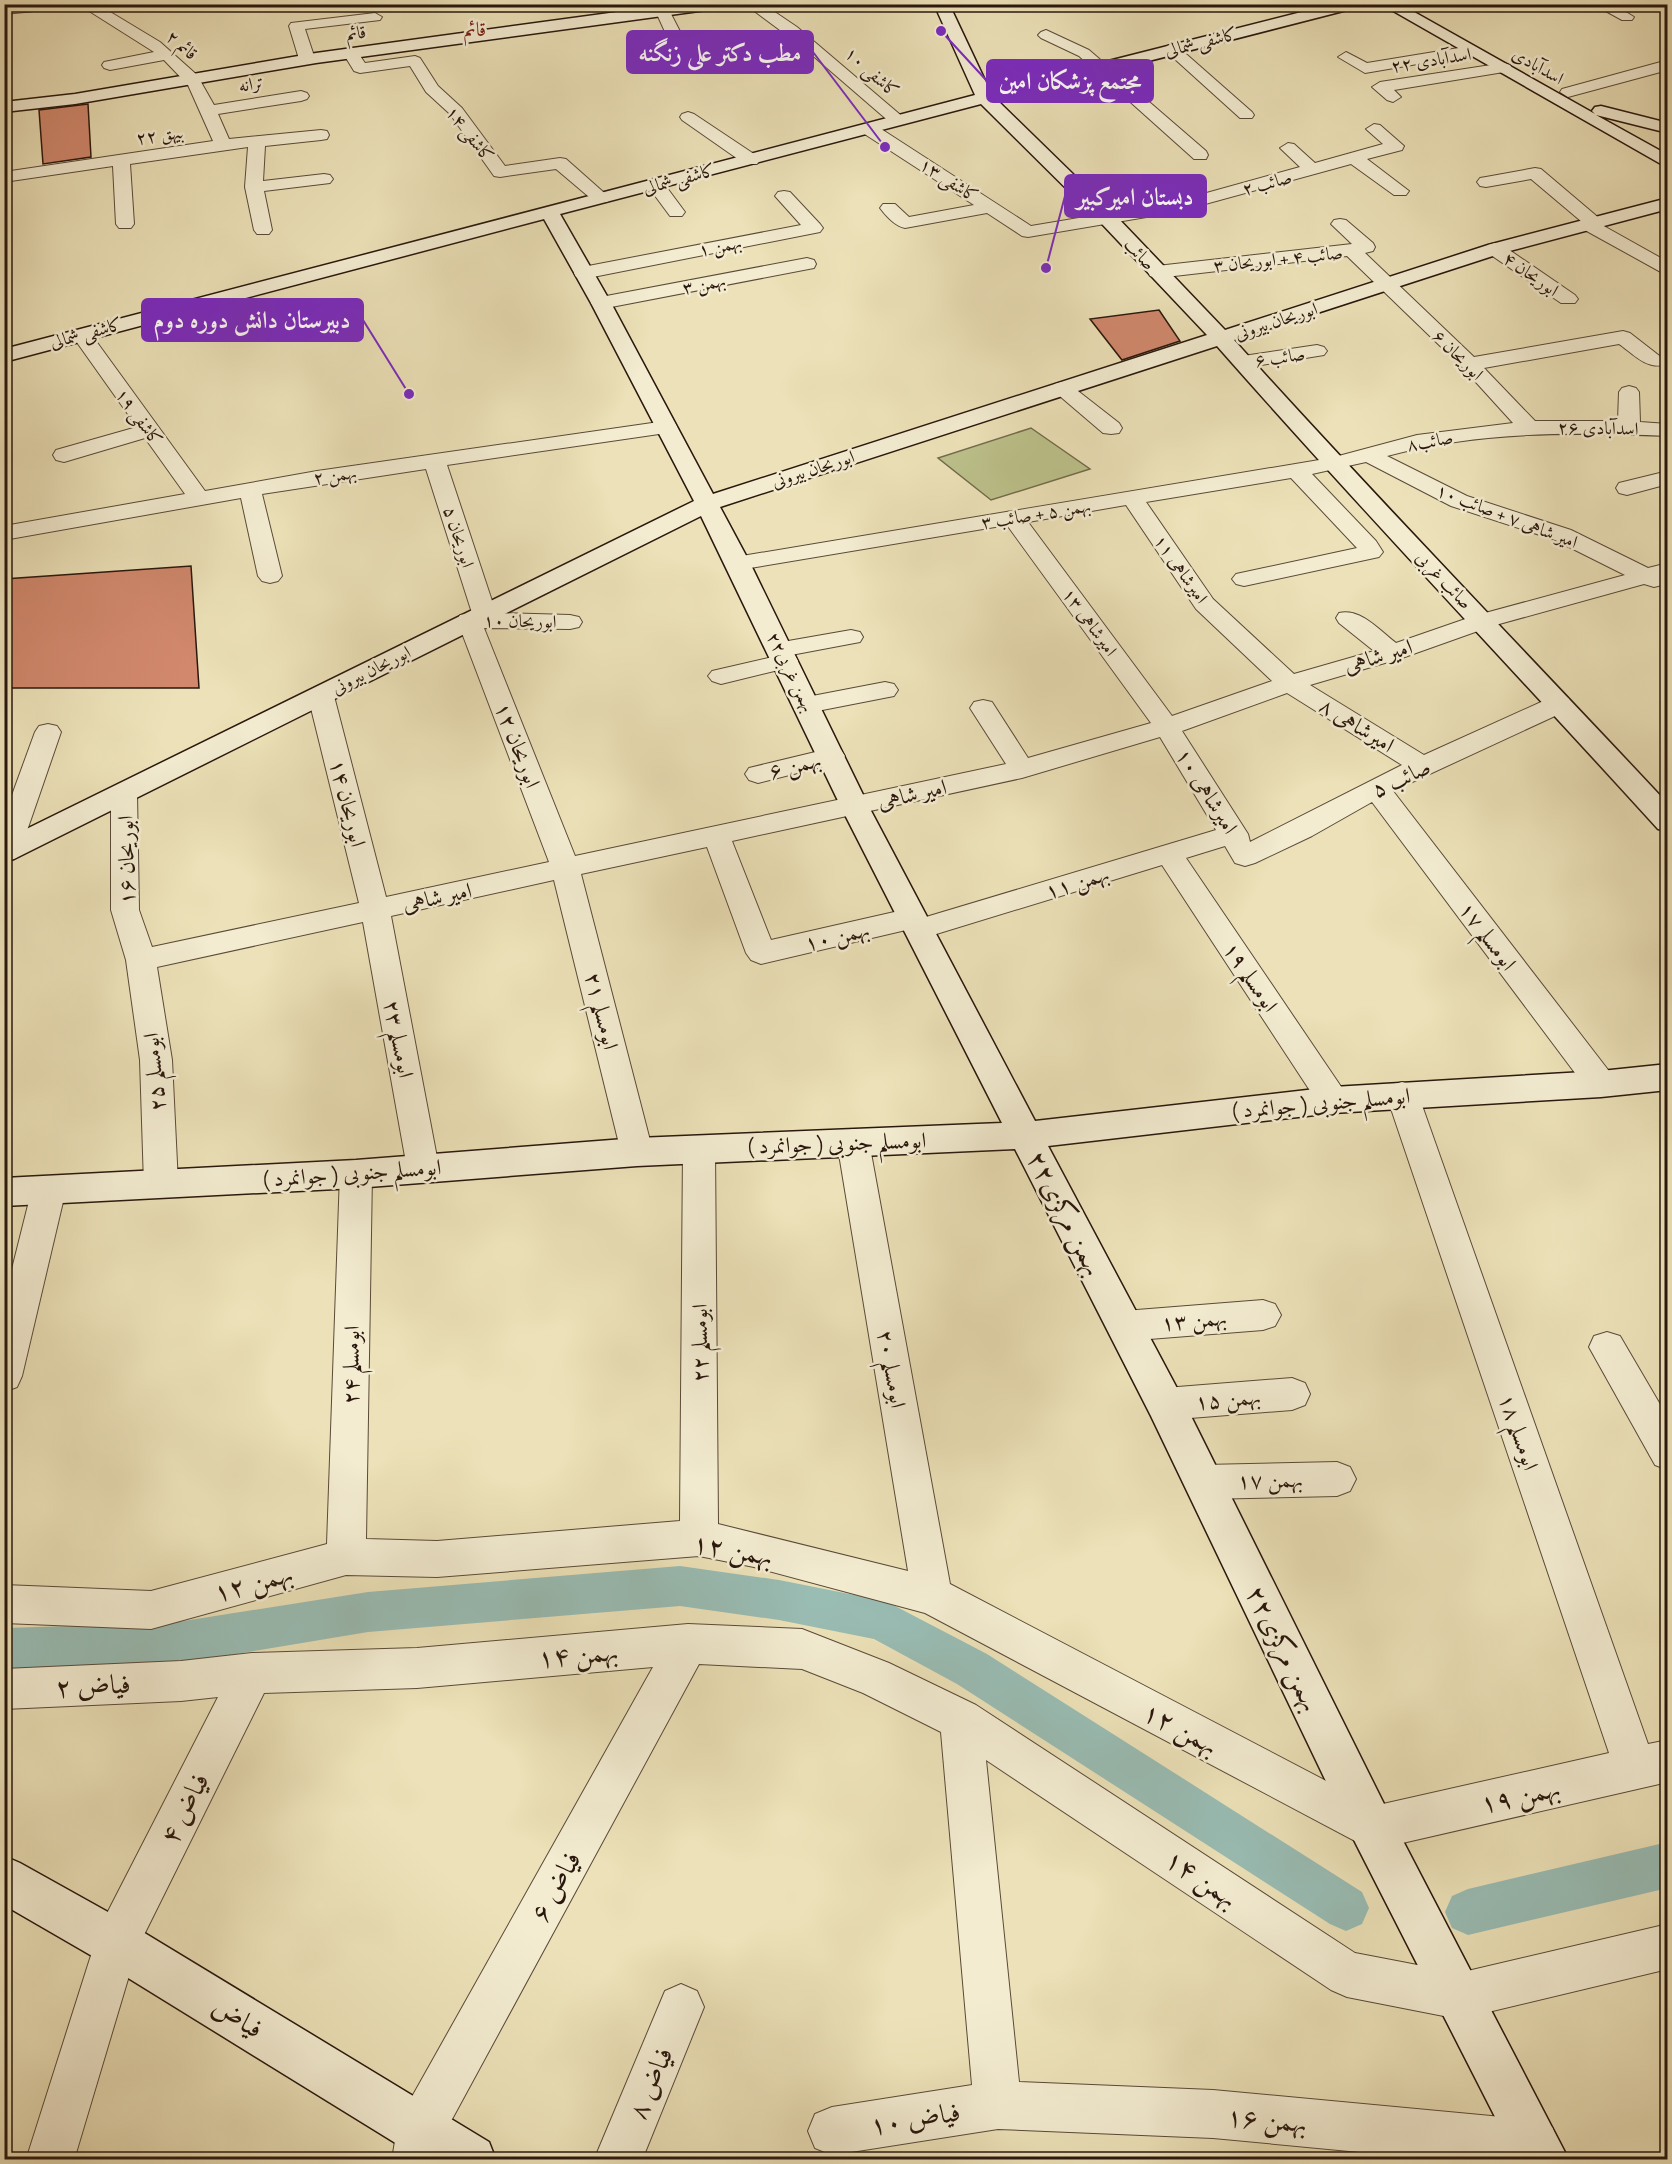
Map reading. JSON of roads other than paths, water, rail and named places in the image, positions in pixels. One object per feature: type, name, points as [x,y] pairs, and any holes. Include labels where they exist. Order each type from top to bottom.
[{"type":"street","points":[[4,10],[65,4]]},
{"type":"street","name":"قائم ۲","points":[[85,4],[145,39],[192,80]]},
{"type":"street","name":"قائم","points":[[4,107],[75,99],[308,59],[671,8],[714,4]]},
{"type":"street","name":"کاشفی ۱۰","points":[[752,4],[783,23],[817,49],[898,121]]},
{"type":"street","points":[[941,4],[983,96]]},
{"type":"street","name":"کاشفی شمالی","points":[[4,356],[869,129],[983,96],[1354,4]]},
{"type":"street","name":"اسدآبادی","points":[[1388,4],[1668,163]]},
{"type":"street","name":"اسدآبادی","points":[[1409,4],[1568,92],[1668,151]]},
{"type":"street","points":[[1600,4],[1627,17]]},
{"type":"street","points":[[671,8],[679,45]]},
{"type":"street","points":[[308,59],[296,26],[375,17]]},
{"type":"street","points":[[1046,35],[1084,53],[1200,155]]},
{"type":"street","points":[[793,50],[817,49]]},
{"type":"street","points":[[1172,49],[1246,115]]},
{"type":"street","points":[[1346,57],[1365,68],[1471,51]]},
{"type":"street","name":"کاشفی ۱۴","points":[[351,53],[360,68],[415,61],[432,89],[456,111],[500,172],[561,163],[601,198]]},
{"type":"street","points":[[110,65],[166,55]]},
{"type":"street","points":[[1568,92],[1668,65]]},
{"type":"street","name":"اسدآبادی ۲۲","points":[[1394,97],[1380,87],[1504,69]]},
{"type":"street","points":[[192,80],[223,145]]},
{"type":"street","name":"ترانه","points":[[207,111],[301,96]]},
{"type":"street","name":"صائب","points":[[983,96],[1109,220],[1221,339]]},
{"type":"street","points":[[1601,111],[1668,128]]},
{"type":"street","points":[[688,117],[751,160]]},
{"type":"street","name":"کاشفی ۱۳","points":[[869,129],[1028,232]]},
{"type":"street","name":"صائب ۲","points":[[1028,232],[1176,207],[1396,146],[1374,129]]},
{"type":"street","name":"بیهق ۲۲","points":[[4,177],[223,145],[321,135]]},
{"type":"street","points":[[257,143],[254,187],[263,230]]},
{"type":"street","points":[[1288,148],[1313,170]]},
{"type":"street","points":[[1354,158],[1400,191]]},
{"type":"street","points":[[121,160],[125,224]]},
{"type":"street","points":[[1486,182],[1535,173],[1592,224],[1668,270]]},
{"type":"street","points":[[254,187],[324,179]]},
{"type":"street","points":[[1269,182],[1286,195]]},
{"type":"street","points":[[657,185],[676,212]]},
{"type":"street","name":"بهمن ۱","points":[[583,273],[814,228],[784,196]]},
{"type":"street","name":"ابوریحان بیرونی","points":[[5,851],[706,504],[1495,249],[1668,203]]},
{"type":"street","points":[[888,208],[905,223],[990,207]]},
{"type":"street","name":"۲۲بهمن غربی","points":[[550,213],[601,303],[738,563],[855,807],[1026,1135]]},
{"type":"street","points":[[1340,224],[1366,247],[1351,250]]},
{"type":"street","name":"ابوریحان ۴","points":[[1495,249],[1568,299]]},
{"type":"street","name":"صائب ۴ + ابوریحان ۳","points":[[1157,272],[1351,250],[1385,284]]},
{"type":"street","name":"بهمن ۳","points":[[601,303],[807,264]]},
{"type":"street","name":"ابوریحان ۶","points":[[1385,284],[1470,364],[1529,428]]},
{"type":"street","name":"کاشفی ۱۹","points":[[81,334],[199,498]]},
{"type":"street","points":[[1470,364],[1623,338],[1656,361]]},
{"type":"street","name":"صائب غربی","points":[[1221,339],[1333,464],[1483,621],[1668,822]]},
{"type":"street","name":"صائب ۶","points":[[1243,362],[1317,351]]},
{"type":"street","points":[[1062,388],[1112,428]]},
{"type":"street","points":[[1629,392],[1629,428]]},
{"type":"street","name":"اسدآبادی ۲۶","points":[[1529,428],[1579,426],[1668,430]]},
{"type":"street","name":"بهمن ۲","points":[[4,533],[250,489],[666,427]]},
{"type":"street","name":"صائب۸","points":[[1333,464],[1417,441],[1529,428]]},
{"type":"street","points":[[64,455],[149,430]]},
{"type":"street","name":"امیر شاهی ۷ + صائب ۱۰","points":[[1369,455],[1459,501],[1563,535],[1657,573],[1668,588]]},
{"type":"street","name":"ابوریحان ۵","points":[[435,461],[477,617]]},
{"type":"street","name":"بهمن ۵ + صائب ۳","points":[[738,563],[1333,464]]},
{"type":"street","points":[[1244,579],[1371,552],[1368,546],[1295,469]]},
{"type":"street","points":[[1627,488],[1668,477]]},
{"type":"street","points":[[250,489],[270,576]]},
{"type":"street","name":"امیرشاهی ۱۱","points":[[1132,498],[1204,604],[1290,683]]},
{"type":"street","name":"امیرشاهی ۱۳","points":[[1013,517],[1167,727]]},
{"type":"street","name":"امیر شاهی","points":[[141,960],[566,870],[1022,769],[1167,727],[1290,683],[1393,653],[1483,621],[1657,573]]},
{"type":"street","name":"ابوریحان ۱۰","points":[[477,617],[570,622]]},
{"type":"street","name":"ابوریحان ۱۲","points":[[477,617],[566,870]]},
{"type":"street","points":[[1348,618],[1393,653]]},
{"type":"street","points":[[721,676],[783,655],[851,637]]},
{"type":"street","name":"امیرشاهی ۸","points":[[1290,683],[1424,767]]},
{"type":"street","points":[[807,705],[885,690]]},
{"type":"street","name":"ابوریحان ۱۴","points":[[321,696],[375,910]]},
{"type":"street","name":"صائب ۵","points":[[1240,845],[1302,829],[1376,788],[1559,704]]},
{"type":"street","points":[[983,708],[1022,769]]},
{"type":"street","name":"امیرشاهی ۱۰","points":[[1167,727],[1240,845]]},
{"type":"street","points":[[5,851],[48,732]]},
{"type":"street","name":"بهمن ۶","points":[[758,774],[832,756]]},
{"type":"street","name":"ابومسلم ۱۷","points":[[1376,788],[1600,1084]]},
{"type":"street","name":"ابوریحان ۱۶","points":[[124,793],[125,910],[141,960]]},
{"type":"street","name":"بهمن ۱۰","points":[[717,837],[761,953],[916,923]]},
{"type":"street","name":"بهمن ۱۱","points":[[916,923],[1169,854],[1240,845]]},
{"type":"street","name":"ابومسلم ۱۹","points":[[1169,854],[1333,1100]]},
{"type":"street","name":"ابومسلم ۲۱","points":[[566,870],[637,1152]]},
{"type":"street","name":"ابومسلم ۲۳","points":[[375,910],[423,1168]]},
{"type":"street","name":"ابومسلم ۲۵","points":[[141,960],[156,1060],[161,1184]]},
{"type":"street","name":"ابومسلم جنوبی ( جوانمرد )","points":[[4,1192],[356,1174],[637,1152],[1026,1135],[1333,1100],[1600,1084],[1668,1077]]},
{"type":"street","name":"ابومسلم ۱۸","points":[[1402,1095],[1652,1766]]},
{"type":"street","name":"۲۲بهمن مرکزی","points":[[1026,1135],[1204,1482],[1372,1828],[1540,2152]]},
{"type":"street","name":"ابومسلم ۲۰","points":[[853,1142],[932,1596]]},
{"type":"street","name":"ابومسلم ۲۲","points":[[699,1149],[699,1538]]},
{"type":"street","name":"ابومسلم ۲۴","points":[[346,1557],[356,1174]]},
{"type":"street","points":[[4,1376],[49,1189]]},
{"type":"street","name":"بهمن ۱۳","points":[[1124,1326],[1263,1315]]},
{"type":"street","points":[[1607,1347],[1668,1453]]},
{"type":"street","name":"بهمن ۱۵","points":[[1164,1404],[1292,1394]]},
{"type":"street","name":"بهمن ۱۷","points":[[1204,1482],[1337,1479]]},
{"type":"street","name":"بهمن ۱۲","points":[[4,1604],[151,1610],[346,1557],[437,1559],[699,1538],[754,1549],[932,1596],[1372,1828]]},
{"type":"street","name":"بهمن ۱۴","points":[[181,1681],[252,1673],[417,1668],[688,1644],[802,1649],[875,1677],[961,1720],[1347,1974],[1459,1996]]},
{"type":"street","name":"فیاض ۶","points":[[419,2144],[688,1644]]},
{"type":"street","name":"فیاض ۴","points":[[50,2160],[116,1943],[252,1673]]},
{"type":"street","name":"فیاض ۲","points":[[4,1689],[181,1681]]},
{"type":"street","points":[[961,1720],[998,2105]]},
{"type":"street","name":"بهمن ۱۹","points":[[1372,1828],[1652,1766]]},
{"type":"street","name":"فیاض","points":[[4,1878],[116,1943],[419,2144],[471,2160]]},
{"type":"street","points":[[1459,1996],[1668,1946]]},
{"type":"street","name":"فیاض ۸","points":[[618,2160],[681,2007]]},
{"type":"street","name":"فیاض ۱۰","points":[[832,2131],[998,2105]]},
{"type":"street","name":"بهمن ۱۶","points":[[998,2105],[1213,2114],[1540,2152]]},
{"type":"waterway","points":[[4,1649],[171,1644],[368,1612],[680,1586],[779,1600],[880,1620],[972,1669],[1346,1908]]},
{"type":"waterway","points":[[1468,1912],[1668,1865]]},
{"type":"place","name":"مجتمع پزشکان امین","points":[[941,31]]},
{"type":"place","name":"مطب دکتر علی زنگنه","points":[[885,147]]},
{"type":"place","name":"دبستان امیرکبیر","points":[[1046,268]]},
{"type":"place","name":"دبیرستان دانش دوره دوم","points":[[409,394]]},
{"type":"district","name":"قائم","points":[[475,29]]}]
